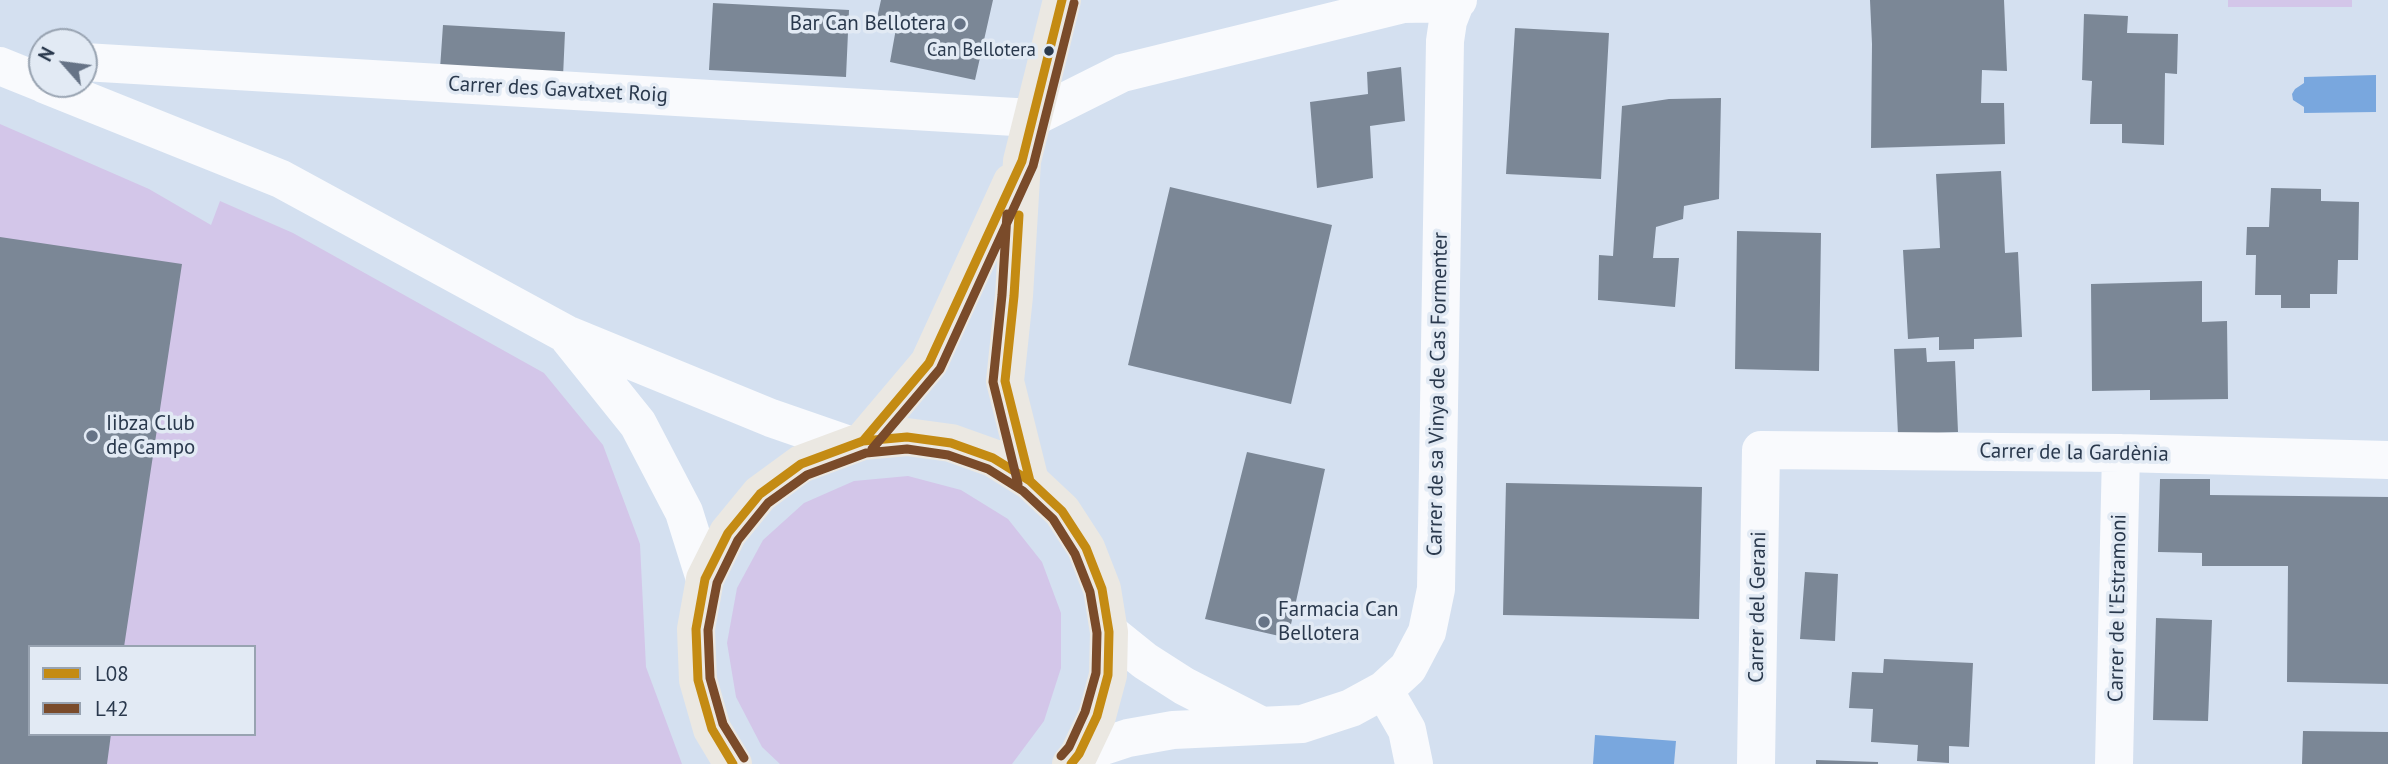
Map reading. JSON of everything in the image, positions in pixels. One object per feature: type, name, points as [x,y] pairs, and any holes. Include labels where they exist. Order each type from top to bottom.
[{"type":"main road","points":[[1030,481],[1005,381],[1014,296],[1022,161],[1062,0]]},
{"type":"main road","points":[[856,443],[929,363],[1022,161]]},
{"type":"main road","points":[[733,764],[712,729],[698,680],[696,629],[705,579],[728,533],[760,494],[801,464],[856,443],[907,438],[951,443],[993,458],[1030,481],[1062,511],[1086,548],[1102,589],[1109,632],[1108,675],[1097,716],[1075,759]]},
{"type":"street","points":[[1032,118],[1122,73],[1403,4],[1456,1]]},
{"type":"street","name":"Carrer de sa Vinya de Cas Formenter","points":[[1075,759],[1128,738],[1173,730],[1302,724],[1351,708],[1384,690],[1408,668],[1426,632],[1436,589],[1442,103],[1445,41],[1448,21],[1456,1]]},
{"type":"street","points":[[0,57],[28,59]]},
{"type":"street","name":"Carrer des Gavatxet Roig","points":[[98,63],[1032,118]]},
{"type":"street","points":[[0,66],[28,78]]},
{"type":"street","points":[[78,98],[281,178],[566,334],[771,418],[856,443]]},
{"type":"street","points":[[566,334],[638,424],[684,512],[705,579]]},
{"type":"street","name":"Carrer de la Gardènia","points":[[1760,450],[2121,453],[2388,460]]},
{"type":"street","name":"Carrer del Gerani","points":[[1756,764],[1760,450]]},
{"type":"street","name":"Carrer de l'Estramoni","points":[[2114,764],[2121,453]]},
{"type":"street","points":[[1109,632],[1145,661],[1184,686],[1262,726]]},
{"type":"street","points":[[1384,690],[1407,730],[1414,764]]},
{"type":"shaded area","points":[[2228,0],[2352,0],[2352,7],[2228,7]]},
{"type":"shaded area","points":[[0,124],[149,189],[211,225],[220,201],[293,233],[544,373],[603,445],[640,544],[646,667],[682,764],[0,764]]},
{"type":"shaded area","points":[[908,476],[961,490],[1008,519],[1042,562],[1061,613],[1061,668],[1044,721],[1012,764],[780,764],[762,747],[736,697],[727,643],[737,588],[763,540],[804,503],[854,481]]},
{"type":"water","points":[[2376,75],[2376,112],[2304,113],[2304,107],[2293,100],[2292,94],[2304,83],[2304,77]]},
{"type":"water","points":[[1595,735],[1676,741],[1674,764],[1593,764]]},
{"type":"building","points":[[881,0],[993,0],[975,80],[890,62],[897,23],[877,18]]},
{"type":"building","points":[[1870,0],[2004,0],[2007,71],[1982,70],[1981,103],[2004,103],[2005,144],[1871,148]]},
{"type":"building","points":[[713,3],[849,10],[846,77],[709,70]]},
{"type":"building","points":[[2084,14],[2128,16],[2127,33],[2178,34],[2177,74],[2165,73],[2164,145],[2122,143],[2122,124],[2090,124],[2092,81],[2082,80]]},
{"type":"building","points":[[443,25],[565,32],[563,77],[440,69]]},
{"type":"building","points":[[1515,28],[1609,33],[1601,179],[1506,174]]},
{"type":"building","points":[[1401,67],[1405,121],[1370,126],[1373,178],[1317,188],[1310,102],[1368,94],[1367,72]]},
{"type":"building","points":[[1721,98],[1719,199],[1684,206],[1683,219],[1656,227],[1653,258],[1679,258],[1675,307],[1598,300],[1599,255],[1613,256],[1622,106],[1669,99]]},
{"type":"building","points":[[2001,171],[2005,253],[2018,252],[2022,337],[1974,339],[1974,349],[1939,350],[1939,337],[1908,339],[1903,250],[1940,248],[1936,174]]},
{"type":"building","points":[[1170,187],[1332,225],[1291,404],[1128,365]]},
{"type":"building","points":[[2271,188],[2321,189],[2321,201],[2359,202],[2358,260],[2338,260],[2337,294],[2310,294],[2310,308],[2281,308],[2281,295],[2255,295],[2256,255],[2246,255],[2247,227],[2269,227]]},
{"type":"building","points":[[1737,231],[1821,233],[1819,371],[1735,369]]},
{"type":"building","name":"Iibza Club de Campo","points":[[0,237],[182,264],[124,645],[28,645],[28,736],[111,736],[107,764],[0,764]]},
{"type":"building","points":[[2202,281],[2202,322],[2227,321],[2228,399],[2150,400],[2150,390],[2092,391],[2091,284]]},
{"type":"building","points":[[1926,348],[1927,362],[1955,361],[1958,432],[1898,435],[1894,349]]},
{"type":"building","points":[[1247,452],[1325,469],[1288,638],[1205,619]]},
{"type":"building","points":[[2160,479],[2210,479],[2210,495],[2388,497],[2388,684],[2287,682],[2288,566],[2202,566],[2202,553],[2158,552]]},
{"type":"building","points":[[1506,483],[1702,487],[1699,619],[1503,615]]},
{"type":"building","points":[[1805,572],[1838,574],[1835,641],[1800,639]]},
{"type":"building","points":[[2156,618],[2212,620],[2208,721],[2153,720]]},
{"type":"building","points":[[1884,659],[1973,663],[1969,747],[1949,746],[1949,763],[1917,761],[1918,745],[1871,742],[1873,709],[1849,708],[1852,672],[1883,673]]},
{"type":"building","points":[[2303,731],[2388,732],[2388,764],[2302,764]]},
{"type":"building","points":[[1816,760],[1878,762],[1878,764],[1816,764]]},
{"type":"transit line","name":"L08","points":[[863,441],[929,363],[1022,161],[1062,0]]},
{"type":"transit line","name":"L42","points":[[872,449],[940,369],[1033,166],[1074,3]]},
{"type":"transit line","name":"L42","points":[[1007,214],[993,382],[1018,484]]},
{"type":"transit line","name":"L08","points":[[1019,215],[1005,381],[1030,481]]},
{"type":"transit line","name":"L08","points":[[733,764],[712,729],[698,680],[696,629],[705,579],[728,533],[760,494],[801,464],[863,441],[907,437],[951,443],[993,458],[1030,481],[1062,511],[1086,548],[1102,589],[1109,632],[1108,675],[1097,716],[1079,754],[1071,764]]},
{"type":"transit line","name":"L42","points":[[744,758],[723,724],[710,678],[708,630],[717,583],[738,540],[768,503],[807,475],[866,453],[907,449],[948,455],[988,469],[1023,491],[1053,519],[1075,554],[1090,592],[1097,633],[1096,673],[1085,712],[1069,747],[1061,756]]},
{"type":"place","name":"Bar Can Bellotera","points":[[960,24]]},
{"type":"place","name":"Can Bellotera","points":[[1049,51]]},
{"type":"place","name":"Iibza Club de Campo","points":[[92,436]]},
{"type":"place","name":"Farmacia Can Bellotera","points":[[1264,622]]}]
